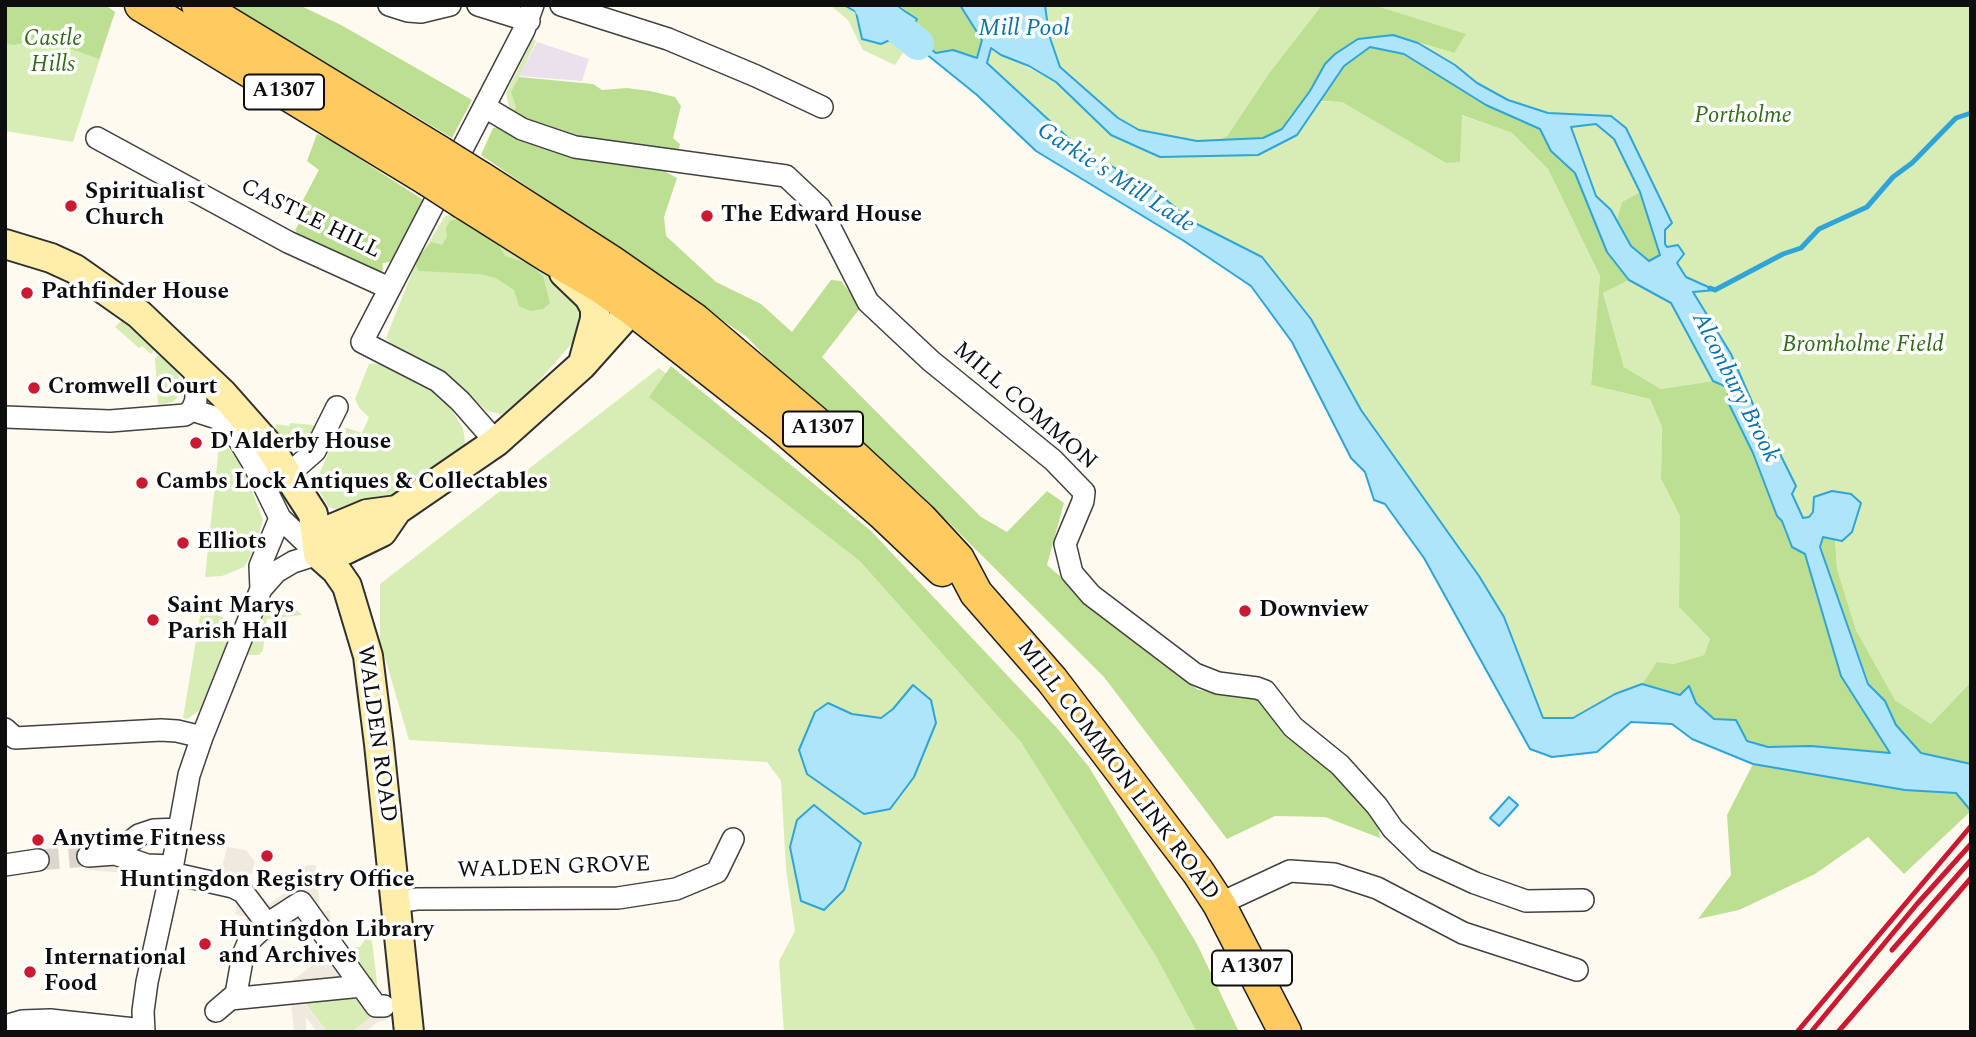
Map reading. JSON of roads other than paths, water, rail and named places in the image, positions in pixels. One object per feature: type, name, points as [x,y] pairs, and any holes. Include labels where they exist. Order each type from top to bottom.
[{"type":"main road","name":"A1307","points":[[141,5],[434,166]]},
{"type":"main road","name":"A1307","points":[[198,5],[434,166],[640,298]]},
{"type":"main road","name":"A1307","points":[[472,190],[548,256],[601,287],[640,298]]},
{"type":"main road","points":[[5,244],[51,258],[101,286],[139,314],[195,366],[269,446],[313,514],[318,554],[345,550],[382,531],[397,510],[496,442],[582,365],[640,298]]},
{"type":"main road","points":[[548,256],[589,297],[595,308],[595,319],[582,365]]},
{"type":"main road","name":"MILL COMMON LINK ROAD","points":[[640,298],[695,320],[805,413],[922,519],[958,559],[976,593],[1052,680],[1113,757],[1220,904],[1285,1032]]},
{"type":"main road","name":"WALDEN ROAD","points":[[318,554],[336,570],[347,586],[368,656],[409,1032]]},
{"type":"street","points":[[389,5],[421,12],[450,5]]},
{"type":"street","points":[[478,5],[531,13],[362,342],[438,381],[460,401],[496,442]]},
{"type":"street","points":[[561,5],[668,39],[822,107]]},
{"type":"street","name":"MILL COMMON","points":[[485,107],[522,129],[575,147],[786,176],[820,208],[868,302],[930,361],[1053,460],[1084,492],[1083,501],[1065,544],[1072,573],[1091,595],[1195,674],[1218,683],[1265,691],[1293,727],[1340,765],[1400,836],[1425,860],[1475,883],[1526,901],[1583,900]]},
{"type":"street","name":"CASTLE HILL","points":[[97,138],[288,242],[389,288]]},
{"type":"street","points":[[192,410],[195,400],[195,366]]},
{"type":"street","points":[[289,478],[315,451],[337,407]]},
{"type":"street","points":[[5,417],[110,421],[176,418],[192,410],[217,418],[239,440],[280,518],[318,554],[293,562],[276,572],[261,589],[202,737],[189,775],[145,997],[144,1031],[50,1026],[22,1021],[5,1026]]},
{"type":"street","points":[[261,589],[260,570],[280,518]]},
{"type":"street","points":[[5,729],[15,738],[161,730],[202,737]]},
{"type":"street","points":[[115,854],[139,835],[154,830],[179,829]]},
{"type":"street","name":"WALDEN GROVE","points":[[395,902],[417,899],[618,898],[676,890],[717,872],[733,839]]},
{"type":"street","points":[[88,856],[115,854],[233,887],[243,892],[267,924]]},
{"type":"street","points":[[5,864],[38,860]]},
{"type":"street","points":[[1220,904],[1290,871],[1334,874],[1377,888],[1463,933],[1577,970]]},
{"type":"street","points":[[362,986],[223,1005],[236,994],[243,955],[249,941],[267,924],[300,902],[362,986],[376,1006],[384,1006]]},
{"type":"water","points":[[844,5],[895,5],[917,19],[912,29],[916,39],[913,45],[892,39],[881,44],[862,39],[856,12]]},
{"type":"water","points":[[960,5],[1045,5],[1049,35],[1060,67],[1118,118],[1139,130],[1197,141],[1263,138],[1282,129],[1310,91],[1325,64],[1335,54],[1358,39],[1393,35],[1418,43],[1455,65],[1477,83],[1508,100],[1548,113],[1611,116],[1626,128],[1672,223],[1665,230],[1665,244],[1667,247],[1678,245],[1684,254],[1677,263],[1686,277],[1715,290],[1693,292],[1731,354],[1773,450],[1780,454],[1796,486],[1792,494],[1803,518],[1809,517],[1813,512],[1814,497],[1832,491],[1851,494],[1861,503],[1852,532],[1842,541],[1823,537],[1820,547],[1868,684],[1885,701],[1896,725],[1921,753],[1971,764],[1971,811],[1956,793],[1905,790],[1753,764],[1692,739],[1672,724],[1631,722],[1597,752],[1552,757],[1530,749],[1424,558],[1385,504],[1374,500],[1365,472],[1351,458],[1292,342],[1251,286],[1184,241],[1036,151],[977,95],[920,49],[923,43],[936,53],[953,50],[977,58],[982,40]],"holes":[[[1370,47],[1404,54],[1486,105],[1540,129],[1551,151],[1575,173],[1607,252],[1629,280],[1671,303],[1713,381],[1729,388],[1727,400],[1753,453],[1777,516],[1782,521],[1792,547],[1805,554],[1841,676],[1890,753],[1811,746],[1768,747],[1747,741],[1736,720],[1714,719],[1696,703],[1689,686],[1680,695],[1642,684],[1615,694],[1573,718],[1543,718],[1504,617],[1479,576],[1361,410],[1311,319],[1262,257],[1191,221],[1157,192],[1078,147],[987,63],[991,48],[1029,66],[1056,82],[1111,135],[1160,157],[1258,155],[1297,135],[1344,66]],[[1596,124],[1614,139],[1640,192],[1660,255],[1649,261],[1631,246],[1611,210],[1596,196],[1571,127]]]},
{"type":"water","points":[[913,685],[931,700],[936,723],[914,777],[890,809],[864,814],[807,774],[799,750],[815,712],[828,703],[852,714],[881,718],[893,709]]},
{"type":"water","points":[[1509,797],[1518,805],[1499,826],[1490,818]]},
{"type":"water","points":[[814,805],[861,843],[844,890],[824,910],[801,901],[790,847],[797,820]]},
{"type":"waterway","name":"Alconbury Brook","points":[[870,5],[918,44]]},
{"type":"waterway","points":[[1710,288],[1715,290],[1783,254],[1801,248],[1819,229],[1867,207],[1893,177],[1912,163],[1956,118],[1971,113]]},
{"type":"tunnel","points":[[38,860],[88,856]]},
{"type":"railway","points":[[1797,1032],[1971,826]]},
{"type":"railway","points":[[1811,1032],[1917,904],[1971,844]]},
{"type":"railway","points":[[1892,950],[1971,860]]},
{"type":"railway","points":[[1838,1032],[1971,878]]},
{"type":"place","name":"Spiritualist Church","points":[[71,206]]},
{"type":"place","name":"The Edward House","points":[[707,216]]},
{"type":"place","name":"Pathfinder House","points":[[27,293]]},
{"type":"place","name":"Cromwell Court","points":[[34,388]]},
{"type":"place","name":"D'Alderby House","points":[[196,443]]},
{"type":"place","name":"Cambs Lock Antiques & Collectables","points":[[142,483]]},
{"type":"place","name":"Elliots","points":[[183,543]]},
{"type":"place","name":"Downview","points":[[1245,611]]},
{"type":"place","name":"Saint Marys Parish Hall","points":[[153,620]]},
{"type":"place","name":"Anytime Fitness","points":[[38,840]]},
{"type":"place","name":"Huntingdon Registry Office","points":[[267,856]]},
{"type":"place","name":"Huntingdon Library and Archives","points":[[205,944]]},
{"type":"place","name":"International Food","points":[[30,972]]},
{"type":"water label","name":"Mill Pool","points":[[1024,30]]},
{"type":"water label","name":"Garkie's Mill Lade","points":[[1115,179]]},
{"type":"park label","name":"Castle Hills","points":[[53,53]]},
{"type":"park label","name":"Portholme","points":[[1743,117]]},
{"type":"park label","name":"Bromholme Field","points":[[1863,346]]}]
